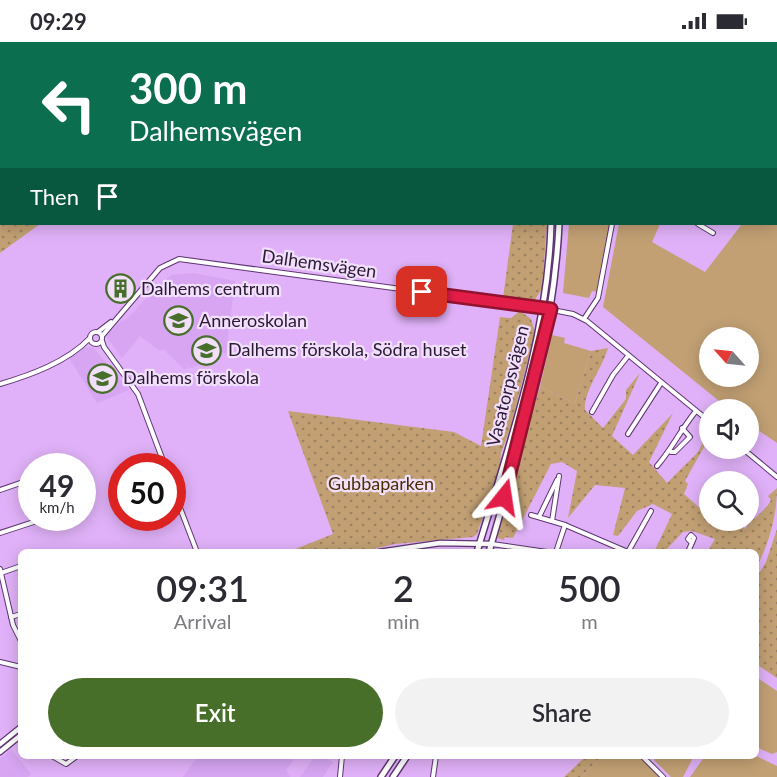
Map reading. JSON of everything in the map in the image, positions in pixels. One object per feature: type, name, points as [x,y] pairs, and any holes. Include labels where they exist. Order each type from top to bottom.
[{"type":"main road","name":"Vasatorpsvägen","points":[[478,549],[513,433],[542,308],[551,225]]},
{"type":"main road","name":"Vasatorpsvägen","points":[[490,549],[531,396],[551,309],[559,225]]},
{"type":"main road","points":[[381,777],[393,759]]},
{"type":"main road","points":[[393,777],[404,759]]},
{"type":"street","points":[[612,225],[598,298],[584,319],[699,413]]},
{"type":"street","points":[[700,225],[713,233]]},
{"type":"street","name":"Dalhemsvägen","points":[[98,345],[116,317],[160,268],[179,260],[551,309],[584,319]]},
{"type":"street","name":"Dalhemsvägen","points":[[90,338],[116,317]]},
{"type":"street","points":[[98,332],[104,347],[134,387],[160,453]]},
{"type":"street","points":[[0,384],[42,369],[83,345],[90,338],[92,343]]},
{"type":"street","points":[[83,345],[92,343],[104,347]]},
{"type":"street","points":[[592,412],[613,375],[628,356]]},
{"type":"street","points":[[628,434],[662,383]]},
{"type":"street","points":[[657,466],[670,452],[682,428],[696,411]]},
{"type":"street","points":[[670,452],[675,452],[690,437],[682,428]]},
{"type":"street","points":[[755,459],[777,477]]},
{"type":"street","points":[[539,517],[559,476],[552,521]]},
{"type":"street","points":[[0,490],[18,484]]},
{"type":"street","points":[[630,549],[651,511]]},
{"type":"street","points":[[531,515],[565,525],[621,549]]},
{"type":"street","points":[[186,523],[196,549]]},
{"type":"street","points":[[557,549],[565,525]]},
{"type":"street","points":[[0,533],[18,527]]},
{"type":"street","points":[[407,549],[440,543],[480,543],[526,549]]},
{"type":"street","points":[[689,549],[692,543]]},
{"type":"street","points":[[18,567],[0,571],[11,617],[18,634]]},
{"type":"street","points":[[11,617],[18,615]]},
{"type":"street","points":[[0,662],[18,666]]},
{"type":"street","points":[[0,744],[18,733]]},
{"type":"street","points":[[0,752],[18,734]]},
{"type":"street","points":[[57,759],[66,764],[73,759]]},
{"type":"street","points":[[339,777],[342,759]]},
{"type":"street","points":[[433,777],[436,759]]},
{"type":"street","points":[[645,759],[663,777]]},
{"type":"shaded area","name":"Anneroskolan","points":[[193,273],[235,281],[226,354],[219,351],[222,355],[191,368],[184,362],[189,368],[184,369],[163,349],[160,351],[140,336],[122,358],[106,336],[122,320],[125,321],[158,285],[172,275]]},
{"type":"shaded area","name":"Dalhems förskola","points":[[93,347],[129,390],[97,403],[69,358],[83,348]]},
{"type":"shaded area","points":[[11,749],[31,774],[28,777],[0,777],[0,759]]},
{"type":"shaded area","points":[[196,759],[295,759],[286,770],[290,777],[183,777]]},
{"type":"shaded area","points":[[313,759],[328,759],[333,762],[323,777],[300,777]]},
{"type":"green space","points":[[0,225],[39,225],[0,253]]},
{"type":"green space","points":[[513,225],[547,225],[542,289],[534,301],[503,298]]},
{"type":"green space","points":[[569,225],[610,225],[597,292],[592,291],[589,298],[563,293]]},
{"type":"green space","points":[[619,225],[660,225],[652,242],[705,272],[741,225],[777,225],[777,443],[759,431],[759,399],[717,399],[702,387],[759,387],[759,327],[699,327],[699,385],[603,307]]},
{"type":"green space","name":"Gubbaparken","points":[[520,311],[531,319],[535,332],[510,429],[501,453],[500,466],[477,534],[473,537],[395,544],[373,549],[296,549],[333,534],[288,411],[454,432],[481,446],[500,317],[511,318]]},
{"type":"green space","points":[[552,335],[565,338],[564,343],[591,351],[575,403],[540,387]]},
{"type":"green space","points":[[608,348],[585,403],[585,410],[603,428],[626,399],[626,390],[640,373],[612,436],[633,455],[673,413],[649,462],[667,483],[699,450],[699,456],[685,481],[688,484],[684,494],[699,507],[699,531],[759,531],[759,514],[771,500],[768,496],[777,488],[776,508],[771,529],[759,562],[759,549],[709,549],[715,539],[692,531],[683,532],[667,549],[655,549],[672,514],[653,504],[637,511],[618,536],[613,535],[625,488],[595,485],[568,518],[577,471],[562,462],[551,464],[513,538],[505,537],[504,540],[498,538],[497,532],[540,387],[575,403],[591,351]]},
{"type":"green space","points":[[777,529],[777,678],[759,666],[759,573],[766,562]]},
{"type":"green space","points":[[759,679],[777,691],[777,752],[772,754],[759,748]]},
{"type":"green space","points":[[759,757],[777,766],[777,777],[690,777],[703,759]]},
{"type":"green space","points":[[583,759],[600,759],[581,777],[564,777]]},
{"type":"green space","points":[[600,759],[643,759],[660,777],[581,777]]},
{"type":"green space","points":[[692,759],[683,777],[671,777],[654,760]]},
{"type":"place","name":"Dalhems centrum","points":[[120,289]]},
{"type":"place","name":"Anneroskolan","points":[[178,321]]},
{"type":"place","name":"Dalhems förskola, Södra huset","points":[[207,350]]},
{"type":"place","name":"Dalhems förskola","points":[[102,378]]},
{"type":"route","points":[[422,292],[551,309],[504,497]]}]
